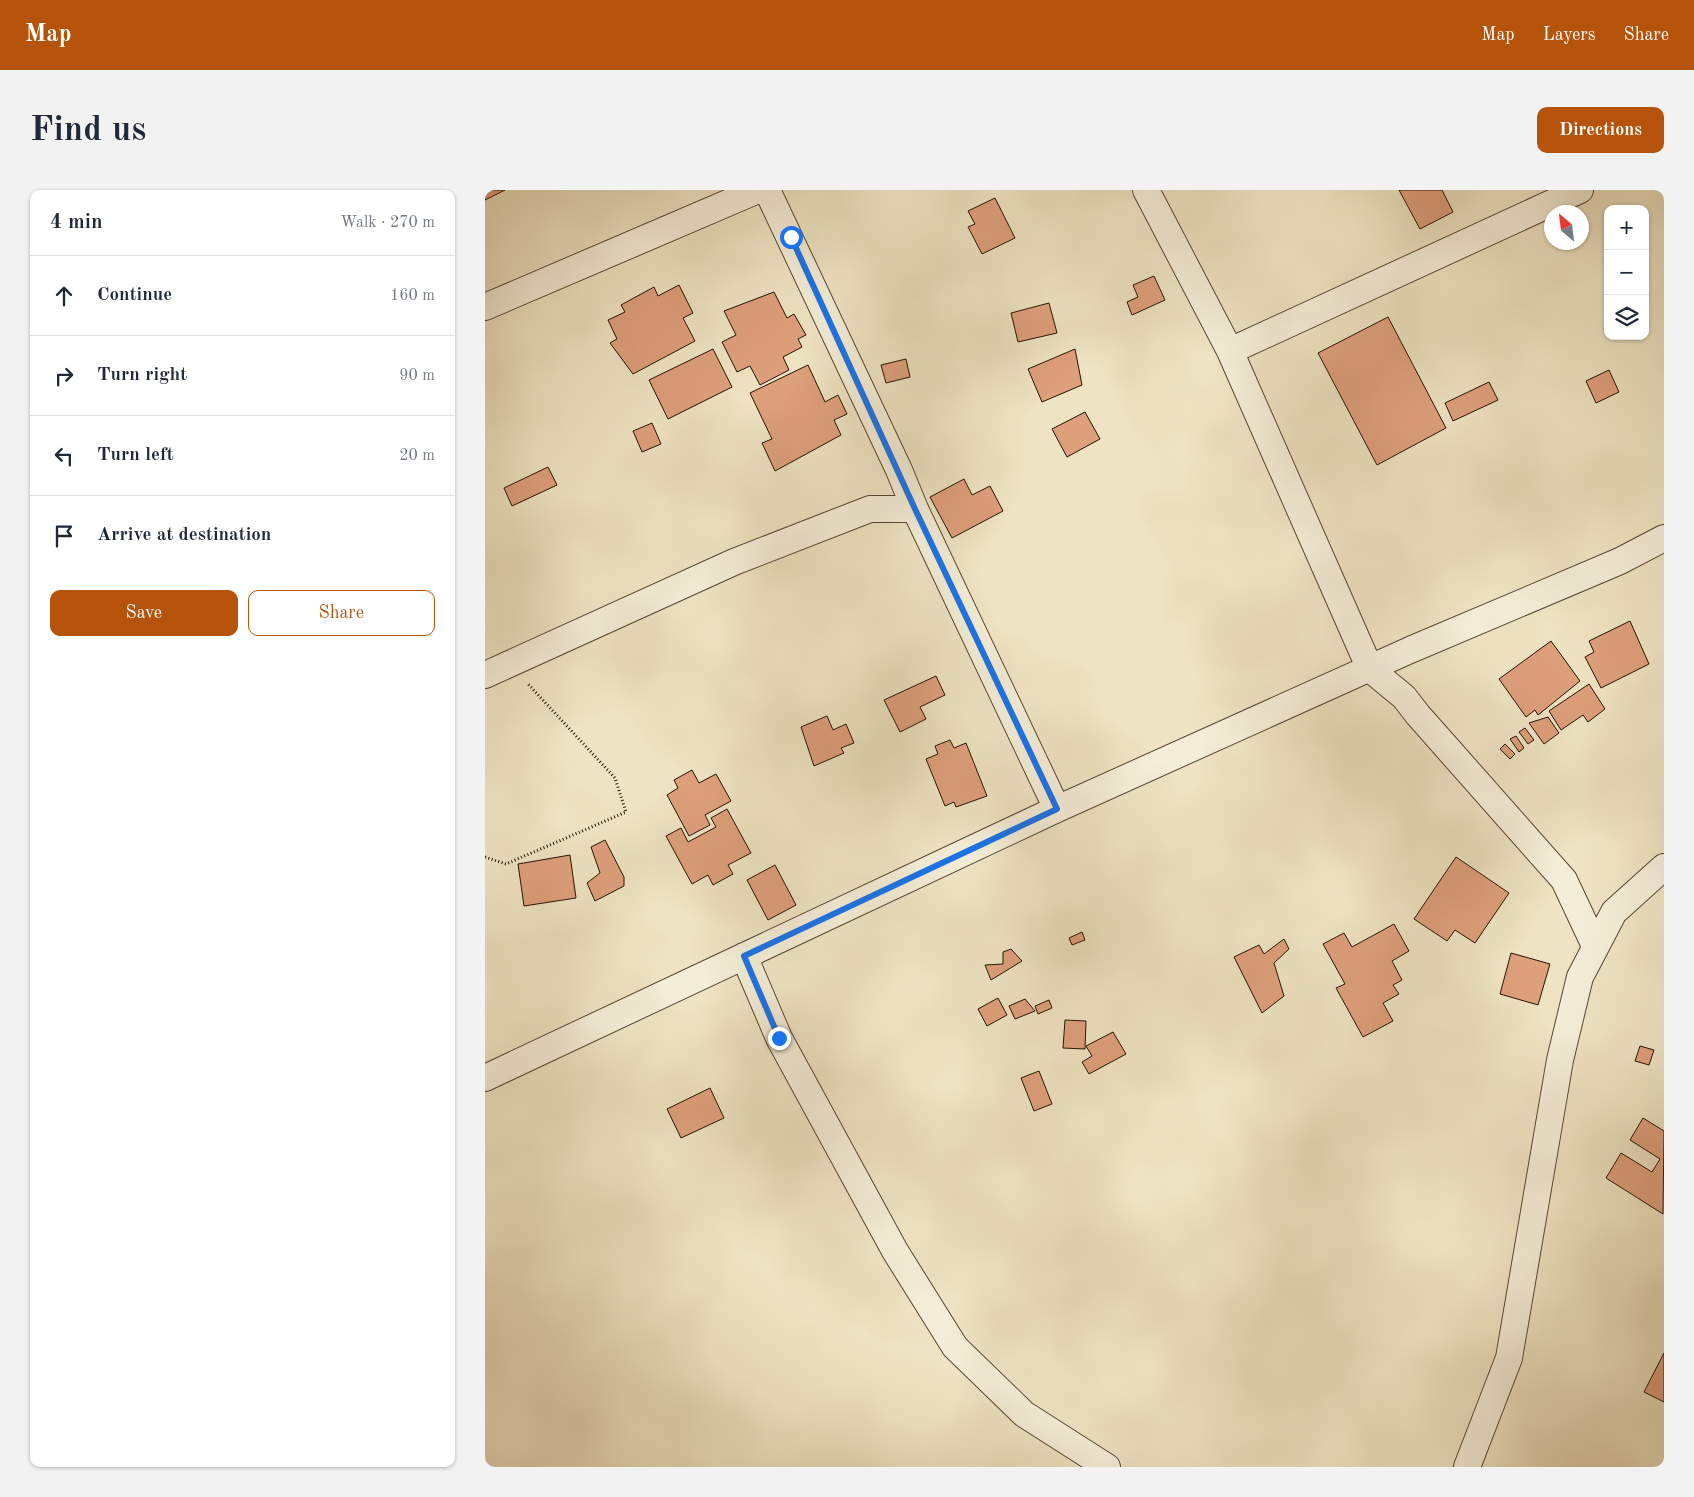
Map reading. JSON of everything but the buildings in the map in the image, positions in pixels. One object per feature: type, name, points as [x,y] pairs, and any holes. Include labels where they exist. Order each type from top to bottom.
[{"type":"street","points":[[485,307],[758,190]]},
{"type":"street","points":[[767,190],[1057,809]]},
{"type":"street","points":[[1146,190],[1230,351],[1369,669],[1404,697],[1564,880],[1595,946]]},
{"type":"street","points":[[1230,351],[1580,190]]},
{"type":"street","points":[[870,509],[899,470]]},
{"type":"street","points":[[485,675],[734,562],[870,509],[915,509]]},
{"type":"street","points":[[485,1078],[1057,809],[1410,650],[1620,562],[1664,538]]},
{"type":"street","points":[[1404,697],[1410,650]]},
{"type":"street","points":[[1467,1467],[1509,1358],[1560,1060],[1580,977],[1614,912],[1664,867]]},
{"type":"street","points":[[744,956],[779,1038],[895,1251],[955,1347],[1024,1414],[1107,1467]]},
{"type":"path","points":[[485,856],[505,864],[626,812],[615,778],[510,665]]},
{"type":"route","points":[[779,1038],[744,956],[1057,809],[915,509],[899,470],[791,237]]}]
